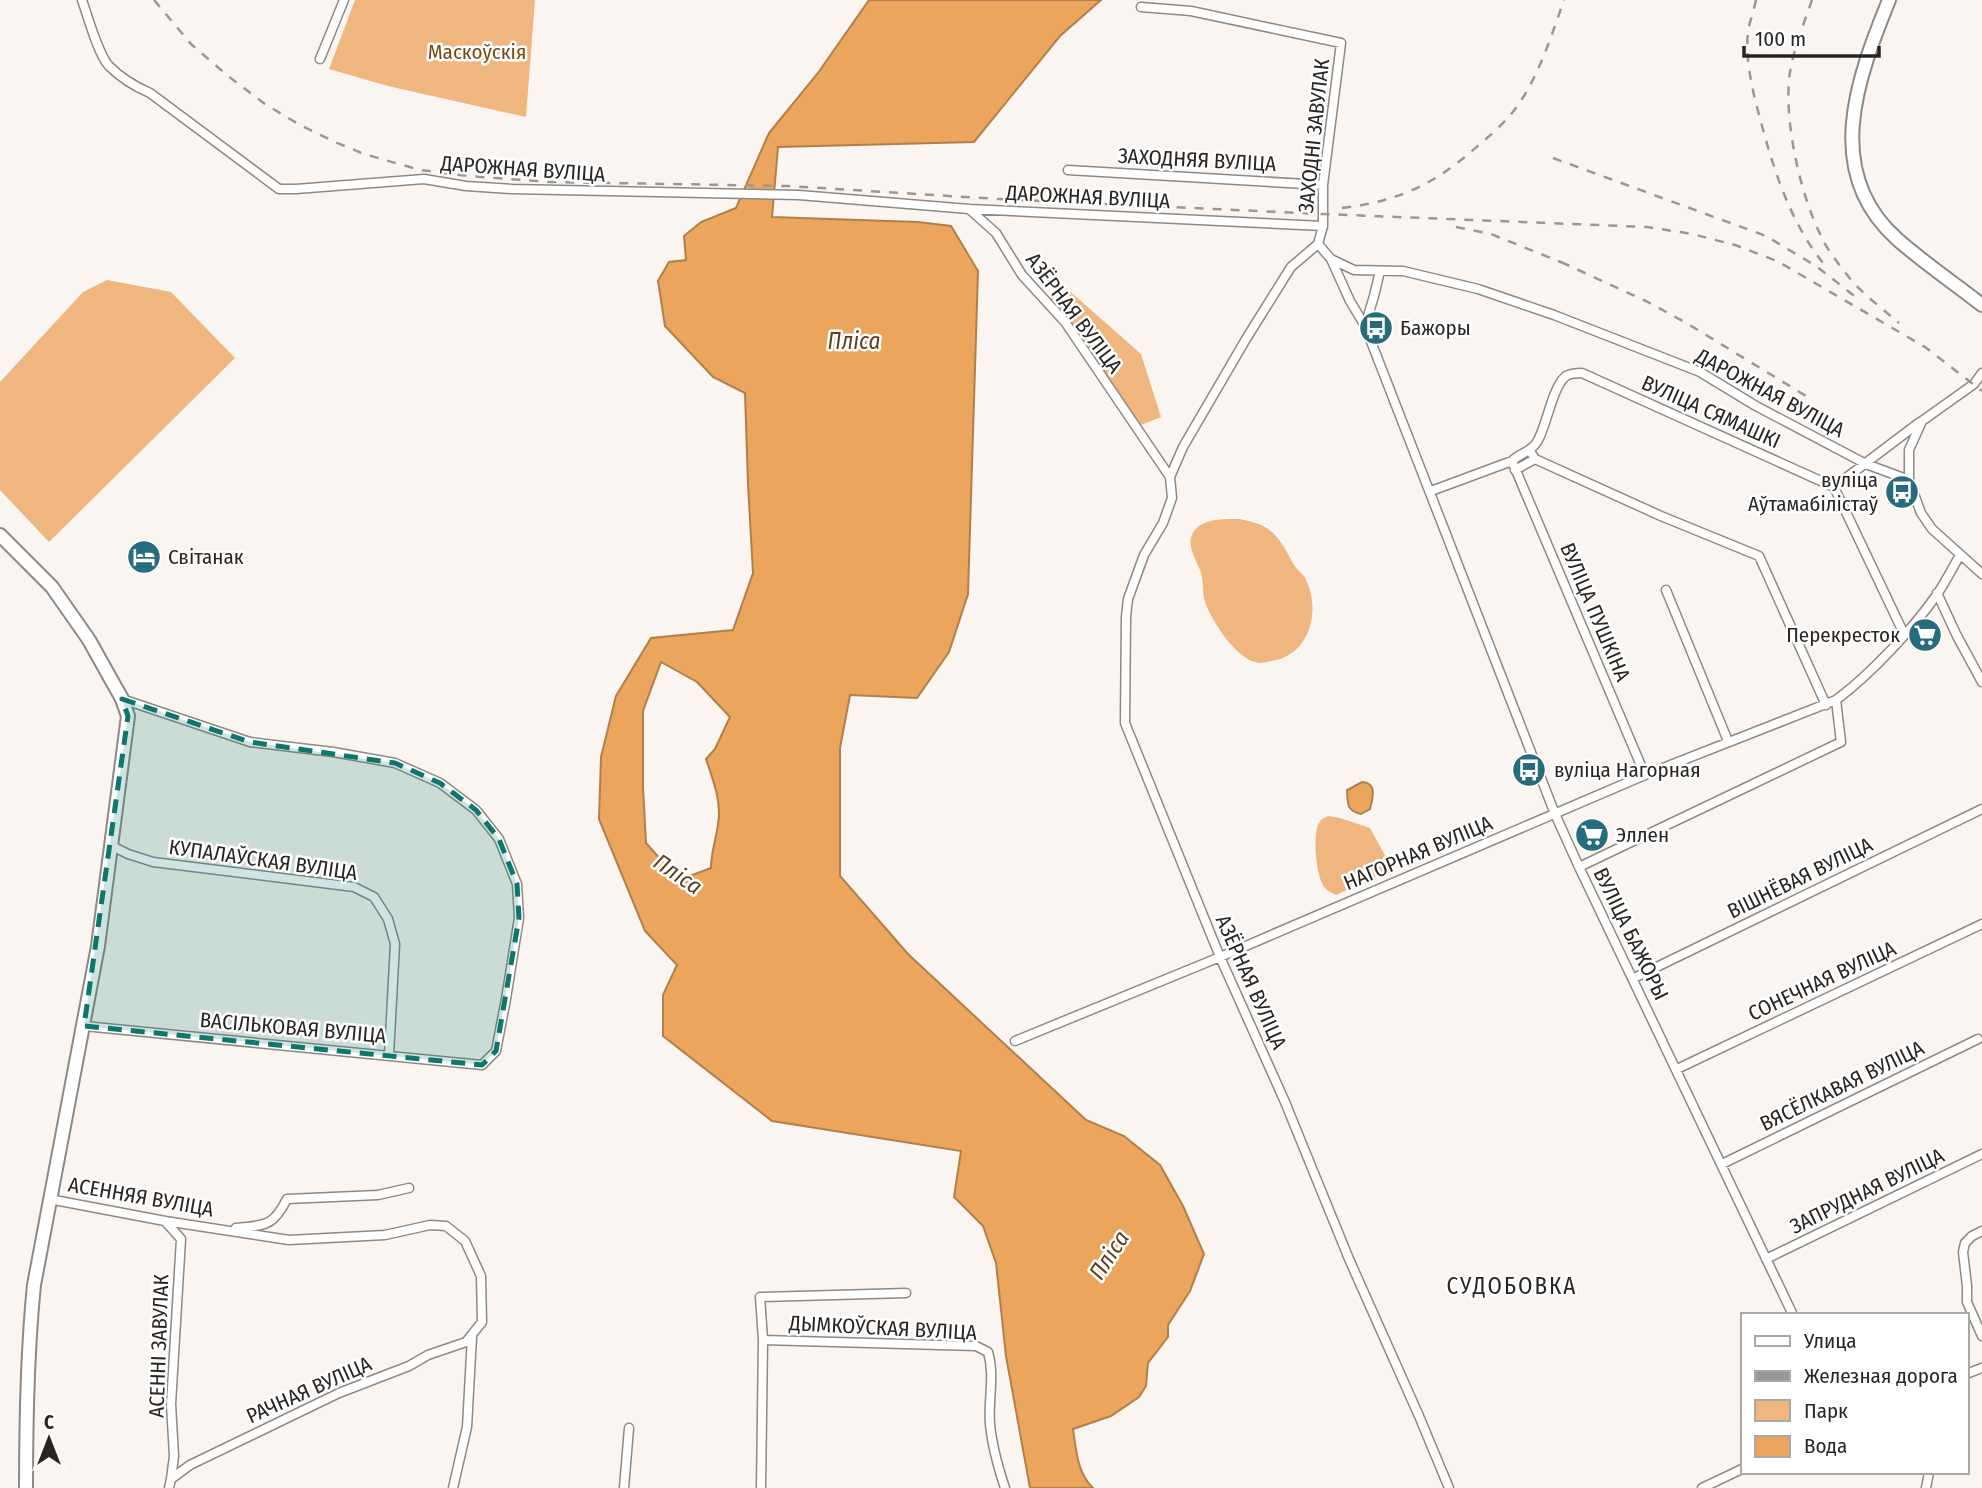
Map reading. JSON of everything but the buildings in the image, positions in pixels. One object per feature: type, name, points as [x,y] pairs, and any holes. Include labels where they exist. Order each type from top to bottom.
[{"type":"street","name":"ДАРОЖНАЯ ВУЛІЦА","points":[[82,0],[108,65],[279,189],[296,190],[424,179],[466,186],[512,189],[788,195],[969,209],[1323,226]]},
{"type":"street","points":[[320,59],[344,0]]},
{"type":"street","points":[[1889,0],[1875,34],[1854,106],[1851,143],[1857,181],[1868,204],[1896,238],[1982,305]]},
{"type":"street","name":"ЗАХОДНІ ЗАВУЛАК","points":[[1141,7],[1191,11],[1341,43],[1323,186],[1323,226]]},
{"type":"street","name":"ЗАХОДНЯЯ ВУЛІЦА","points":[[1068,170],[1323,186]]},
{"type":"street","name":"АЗЁРНАЯ ВУЛІЦА","points":[[969,209],[996,233],[1022,275],[1065,322],[1170,477],[1172,498],[1163,523],[1144,555],[1128,599],[1125,723],[1220,957],[1285,1102],[1349,1259],[1449,1488]]},
{"type":"street","points":[[1318,244],[1323,226]]},
{"type":"street","name":"ДАРОЖНАЯ ВУЛІЦА","points":[[1318,244],[1331,259],[1354,270],[1403,271],[1478,289],[1554,315],[1706,374],[1756,406],[1866,464],[1909,480]]},
{"type":"street","name":"АЗЁРНАЯ ВУЛІЦА","points":[[1170,477],[1183,447],[1246,339],[1292,267],[1318,244]]},
{"type":"street","name":"ВУЛІЦА БАЖОРЫ","points":[[1331,259],[1365,326],[1555,814],[1792,1313]]},
{"type":"street","points":[[1365,326],[1380,271]]},
{"type":"street","name":"ВУЛІЦА СЯМАШКІ","points":[[1532,455],[1563,378],[1569,374],[1582,373],[1834,487]]},
{"type":"street","points":[[1904,634],[1834,487],[1974,384],[1982,373]]},
{"type":"street","points":[[1922,421],[1909,450],[1909,480],[1921,513],[1932,529],[1982,574]]},
{"type":"street","points":[[1431,491],[1514,466],[1532,455],[1661,516],[1759,556],[1826,705]]},
{"type":"street","name":"ВУЛІЦА ПУШКІНА","points":[[1514,466],[1645,775]]},
{"type":"street","points":[[0,535],[52,587],[89,640],[122,699],[128,716],[98,946],[34,1285],[26,1398],[26,1488]]},
{"type":"street","name":"НАГОРНАЯ ВУЛІЦА","points":[[1015,1041],[1220,957],[1645,775],[1836,700],[1855,685],[1904,634],[1937,593],[1960,555]]},
{"type":"street","points":[[1666,590],[1728,741]]},
{"type":"street","points":[[1937,593],[1982,682]]},
{"type":"street","name":"ВАСІЛЬКОВАЯ ВУЛІЦА","points":[[84,1026],[482,1065],[496,1051],[519,918],[517,884],[499,839],[476,810],[440,783],[395,763],[333,751],[250,742],[122,699]]},
{"type":"street","points":[[1579,867],[1840,742],[1836,700]]},
{"type":"street","name":"ВІШНЁВАЯ ВУЛІЦА","points":[[1633,978],[1982,809]]},
{"type":"street","name":"КУПАЛАЎСКАЯ ВУЛІЦА","points":[[112,846],[153,862],[354,887],[374,897],[388,919],[395,944],[389,1055]]},
{"type":"street","name":"СОНЕЧНАЯ ВУЛІЦА","points":[[1676,1069],[1982,924]]},
{"type":"street","name":"ВЯСЁЛКАВАЯ ВУЛІЦА","points":[[1722,1164],[1978,1039]]},
{"type":"street","name":"ЗАПРУДНАЯ ВУЛІЦА","points":[[1766,1259],[1982,1154]]},
{"type":"street","name":"АСЕННЯЯ ВУЛІЦА","points":[[227,1229],[267,1225],[279,1214],[287,1199],[378,1195],[409,1188]]},
{"type":"street","name":"АСЕННЯЯ ВУЛІЦА","points":[[49,1199],[165,1221],[289,1240],[385,1234],[430,1225],[446,1226],[465,1241],[481,1276],[482,1322],[472,1337]]},
{"type":"street","name":"АСЕННІ ЗАВУЛАК","points":[[165,1221],[181,1238],[171,1404],[174,1456],[171,1479]]},
{"type":"street","points":[[1982,1231],[1965,1243],[1963,1252],[1968,1286],[1967,1302],[1982,1336]]},
{"type":"street","points":[[761,1488],[763,1340],[760,1297],[906,1293]]},
{"type":"street","points":[[453,1488],[467,1427],[472,1337]]},
{"type":"street","name":"РАЧНАЯ ВУЛІЦА","points":[[171,1479],[190,1465],[339,1393],[409,1366],[472,1337]]},
{"type":"street","name":"ДЫМКОЎСКАЯ ВУЛІЦА","points":[[763,1340],[976,1346],[988,1352],[992,1364],[990,1422],[995,1455],[1005,1488]]},
{"type":"street","points":[[624,1488],[629,1428]]},
{"type":"street","points":[[1702,1488],[1741,1469]]},
{"type":"street","points":[[169,1488],[171,1479]]},
{"type":"highlighted area","points":[[122,699],[250,742],[395,763],[440,783],[476,810],[499,839],[517,884],[519,918],[496,1051],[482,1065],[84,1026],[128,716]]},
{"type":"green space","name":"Маскоўскія","points":[[355,0],[535,0],[526,117],[388,86],[329,69]]},
{"type":"green space","points":[[107,280],[171,292],[235,358],[49,542],[0,490],[0,382],[83,292]]},
{"type":"green space","points":[[1065,287],[1141,354],[1161,417],[1141,425],[1071,322],[1049,297]]},
{"type":"green space","points":[[1240,519],[1262,526],[1275,535],[1305,577],[1311,594],[1312,620],[1302,642],[1284,657],[1264,663],[1243,656],[1213,620],[1205,602],[1201,574],[1191,548],[1192,535],[1200,525]]},
{"type":"green space","points":[[1328,816],[1370,828],[1387,859],[1384,873],[1336,895],[1326,889],[1318,867],[1316,837],[1319,823]]},
{"type":"water","name":"Пліса","points":[[869,0],[1101,0],[1060,36],[974,142],[778,147],[772,217],[918,222],[951,226],[978,271],[968,594],[949,652],[917,698],[850,695],[840,748],[840,876],[908,954],[1086,1120],[1124,1136],[1160,1165],[1183,1206],[1204,1254],[1190,1291],[1168,1325],[1168,1337],[1148,1363],[1146,1386],[1139,1397],[1111,1416],[1073,1429],[1080,1468],[1093,1488],[1030,1488],[1006,1356],[996,1263],[983,1226],[954,1197],[961,1151],[772,1121],[663,1036],[663,995],[677,965],[645,931],[599,819],[601,757],[616,696],[651,638],[733,630],[753,573],[745,393],[713,377],[665,326],[658,281],[669,262],[686,260],[684,236],[701,222],[736,208],[769,133],[818,73]],"holes":[[[661,662],[697,682],[730,717],[715,749],[706,759],[719,808],[711,868],[679,880],[646,843],[643,711]]]},
{"type":"water","points":[[1362,782],[1370,785],[1373,795],[1370,809],[1361,814],[1350,808],[1347,790]]},
{"type":"railway","points":[[154,0],[191,44],[265,104],[335,142],[364,154],[420,170],[551,182],[788,186],[998,199],[1647,227],[1692,234],[1735,245],[1777,261],[1925,347],[1982,391]]},
{"type":"railway","points":[[1342,208],[1382,201],[1417,188],[1449,169],[1497,129],[1512,113],[1529,87],[1564,0]]},
{"type":"railway","points":[[1756,0],[1747,43],[1750,77],[1758,111],[1786,199],[1804,235],[1827,268]]},
{"type":"railway","points":[[1812,0],[1794,54],[1788,91],[1791,133],[1800,178],[1823,241],[1859,289],[1899,323]]},
{"type":"railway","points":[[1553,158],[1766,236],[1816,266],[1857,298]]},
{"type":"railway","points":[[1456,227],[1491,234],[1568,265]]},
{"type":"railway","points":[[1561,262],[1646,301],[1806,396]]},
{"type":"place","name":"Бажоры","points":[[1376,328]]},
{"type":"place","name":"вуліца Аўтамабілістаў","points":[[1902,492]]},
{"type":"place","name":"Світанак","points":[[144,557]]},
{"type":"place","name":"Перекресток","points":[[1925,635]]},
{"type":"place","name":"вуліца Нагорная","points":[[1529,770]]},
{"type":"place","name":"Эллен","points":[[1592,835]]},
{"type":"district","name":"СУДОБОВКА","points":[[1512,1286]]}]
